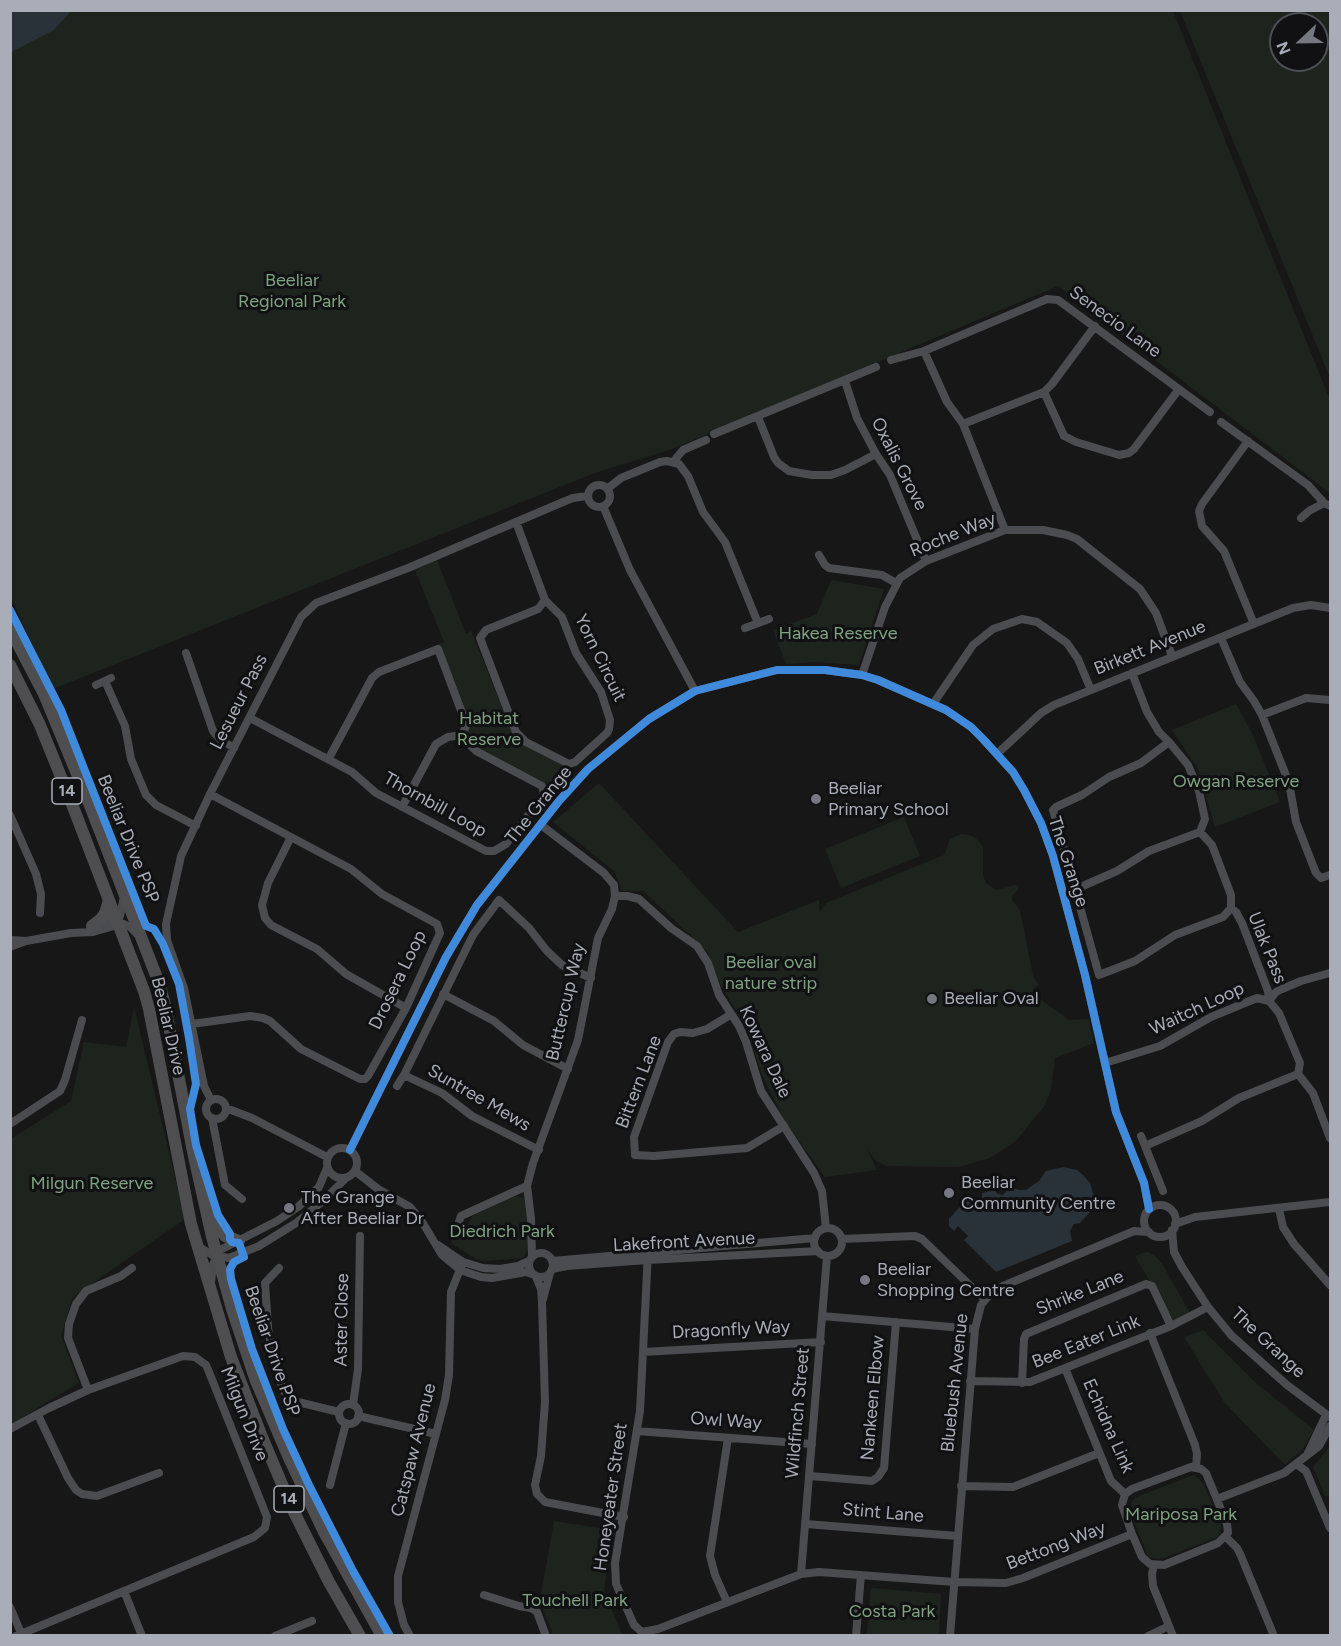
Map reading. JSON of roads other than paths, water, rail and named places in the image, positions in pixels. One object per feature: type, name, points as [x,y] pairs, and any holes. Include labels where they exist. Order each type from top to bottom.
[{"type":"highway","name":"Beeliar Drive","points":[[10,628],[44,694],[123,887],[165,1005],[205,1207],[217,1256],[256,1381],[289,1458],[328,1539],[382,1635]]},
{"type":"highway","name":"Beeliar Drive","points":[[10,665],[35,716],[70,798],[149,1009],[174,1145],[195,1242],[244,1393],[275,1469],[325,1573],[360,1635]]},
{"type":"highway","points":[[92,926],[105,913],[109,900]]},
{"type":"highway","points":[[205,1207],[225,1236],[239,1241]]},
{"type":"street","name":"Senecio Lane","points":[[891,360],[924,351],[1047,299],[1058,300],[1210,412]]},
{"type":"street","points":[[963,424],[1044,392],[1095,326]]},
{"type":"street","points":[[924,351],[947,402],[963,424],[1005,530]]},
{"type":"street","points":[[714,434],[876,367]]},
{"type":"street","name":"Oxalis Grove","points":[[845,381],[858,418],[876,454],[890,475],[926,561]]},
{"type":"street","points":[[1044,392],[1064,436],[1119,455],[1129,453],[1134,449],[1179,389]]},
{"type":"street","points":[[758,417],[774,457],[789,471],[812,475],[831,475],[876,454]]},
{"type":"street","points":[[1221,422],[1308,485],[1328,505],[1309,511],[1301,518]]},
{"type":"street","points":[[673,462],[683,450],[706,440]]},
{"type":"street","points":[[1248,441],[1199,511],[1202,526],[1224,550],[1254,624]]},
{"type":"street","points":[[587,496],[592,506],[603,506],[610,499],[608,489],[615,481],[660,462],[679,464],[688,476],[704,512],[725,542],[758,623]]},
{"type":"street","name":"Lesueur Pass","points":[[211,1100],[204,1086],[184,988],[166,940],[165,930],[178,865],[210,794],[301,617],[316,603],[408,568],[573,498],[587,496],[592,486],[597,484],[608,489]]},
{"type":"street","points":[[603,506],[630,570],[695,691]]},
{"type":"street","name":"Yorn Circuit","points":[[516,522],[545,600],[562,617],[576,653],[601,692],[610,720],[607,734],[569,764],[526,742],[516,732],[480,638],[486,630],[538,609],[545,600]]},
{"type":"street","name":"Roche Way","points":[[862,675],[885,607],[900,578],[926,561],[1005,530],[1043,530],[1077,539],[1145,595],[1156,613],[1172,656]]},
{"type":"street","points":[[819,555],[825,566],[829,568],[882,576],[896,584]]},
{"type":"street","name":"Birkett Avenue","points":[[997,754],[1041,713],[1091,690],[1305,605],[1330,608]]},
{"type":"street","points":[[745,628],[769,619]]},
{"type":"street","points":[[933,704],[973,645],[993,629],[1022,619],[1037,622],[1067,643],[1078,659],[1091,690]]},
{"type":"street","points":[[1221,638],[1240,682],[1262,715],[1288,783],[1296,822],[1316,873],[1319,877],[1324,878],[1330,875]]},
{"type":"street","points":[[329,758],[372,678],[379,672],[438,649],[466,726],[462,735],[448,737],[436,744],[402,807]]},
{"type":"street","points":[[186,652],[213,731],[220,739],[234,748]]},
{"type":"street","name":"The Grange","points":[[350,1150],[446,957],[477,905],[588,769],[649,719],[695,691],[777,670],[825,670],[862,675],[892,684],[946,710],[970,727],[997,754],[1024,790],[1047,836],[1079,952],[1116,1112],[1144,1183],[1149,1209]]},
{"type":"street","points":[[1076,889],[1117,871],[1149,851],[1200,832],[1205,819],[1199,791],[1188,765],[1159,732],[1147,712],[1132,673]]},
{"type":"street","points":[[96,686],[108,680],[125,726],[131,759],[147,795],[156,805],[196,826]]},
{"type":"street","points":[[1262,715],[1306,698],[1330,700]]},
{"type":"street","name":"Thornbill Loop","points":[[250,718],[329,758],[352,772],[376,793],[481,850],[494,851],[506,844],[541,799],[544,789],[476,751],[462,735]]},
{"type":"street","points":[[1169,742],[1141,763],[1109,777],[1082,795],[1054,808],[1053,812],[1101,980],[1175,935],[1222,917],[1231,908]]},
{"type":"street","name":"Drosera Loop","points":[[192,1024],[250,1016],[263,1018],[270,1021],[301,1048],[362,1080],[368,1076],[406,1008],[440,933],[439,926],[382,894],[351,869],[210,794]]},
{"type":"street","points":[[10,815],[36,874],[41,894],[40,913]]},
{"type":"street","points":[[541,825],[604,873],[614,885],[615,896]]},
{"type":"street","name":"Ulak Pass","points":[[1200,832],[1212,845],[1231,895],[1231,908],[1242,923],[1268,991],[1269,1001]]},
{"type":"street","points":[[291,837],[268,883],[262,905],[265,918],[271,925],[317,949],[346,974],[406,1008]]},
{"type":"street","points":[[10,947],[114,926],[123,906],[123,887]]},
{"type":"street","name":"Buttercup Way","points":[[530,1259],[531,1218],[527,1186],[532,1163],[539,1150],[578,1040],[598,938],[612,909],[615,896]]},
{"type":"street","name":"Kowara Dale","points":[[615,896],[639,899],[670,927],[697,946],[708,963],[719,995],[739,1026],[746,1042],[761,1091],[814,1173],[822,1191],[826,1228]]},
{"type":"street","name":"Suntree Mews","points":[[398,1086],[473,934],[499,900],[529,928],[546,951],[562,965],[591,978]]},
{"type":"street","points":[[71,933],[112,919],[130,927],[144,941]]},
{"type":"street","points":[[10,940],[27,942]]},
{"type":"street","points":[[1269,1001],[1276,992],[1282,989],[1330,973]]},
{"type":"street","points":[[443,994],[494,1021],[523,1046],[568,1069]]},
{"type":"street","name":"Waitch Loop","points":[[1105,1063],[1160,1046],[1211,1017],[1257,999],[1269,1001],[1280,1012],[1301,1066],[1298,1074]]},
{"type":"street","name":"Bittern Lane","points":[[730,1015],[707,1029],[693,1033],[674,1034],[668,1042],[634,1137],[635,1155],[654,1156],[747,1148],[783,1126]]},
{"type":"street","points":[[10,1124],[60,1091],[82,1020]]},
{"type":"street","points":[[1145,1146],[1202,1121],[1239,1098],[1298,1074],[1313,1093],[1330,1138]]},
{"type":"street","name":"Suntree Mews","points":[[404,1075],[442,1093],[472,1116],[539,1150]]},
{"type":"street","points":[[242,1199],[225,1185],[212,1118],[206,1110],[211,1100],[220,1100],[226,1108],[252,1118],[327,1156]]},
{"type":"street","points":[[212,1118],[222,1117],[226,1108]]},
{"type":"street","points":[[1141,1136],[1163,1191]]},
{"type":"street","points":[[211,1295],[211,1273],[217,1256],[224,1247],[277,1221],[298,1207],[319,1187],[327,1168],[327,1156],[335,1149],[350,1150],[356,1157],[355,1172]]},
{"type":"street","points":[[327,1168],[332,1176],[346,1178]]},
{"type":"street","points":[[195,1242],[217,1256],[229,1258],[278,1235],[310,1212],[355,1172]]},
{"type":"street","points":[[355,1172],[378,1189],[410,1207],[421,1220],[433,1241],[461,1266],[481,1277],[492,1278],[526,1272],[545,1277],[552,1268]]},
{"type":"street","name":"The Grange","points":[[1144,1183],[1162,1205]]},
{"type":"street","points":[[458,1225],[461,1216],[527,1186]]},
{"type":"street","points":[[1195,1217],[1174,1227],[1164,1236],[1149,1232],[1145,1226],[1145,1218],[1149,1209],[1162,1205],[1173,1212],[1195,1217],[1330,1202]]},
{"type":"street","points":[[1279,1209],[1283,1227],[1294,1244],[1330,1285]]},
{"type":"street","points":[[1173,1212],[1174,1227]]},
{"type":"street","name":"Buttercup Way","points":[[531,1218],[542,1253]]},
{"type":"street","name":"Bluebush Avenue","points":[[1134,1231],[1145,1218]]},
{"type":"street","name":"The Grange","points":[[1174,1227],[1174,1251]]},
{"type":"street","points":[[822,1229],[837,1231],[842,1239],[842,1246],[838,1252],[827,1256],[818,1251],[815,1238],[822,1229]]},
{"type":"street","name":"Bluebush Avenue","points":[[950,1635],[975,1329],[984,1299],[1003,1286],[1134,1231],[1149,1232]]},
{"type":"street","name":"Aster Close","points":[[353,1405],[358,1369],[360,1236]]},
{"type":"street","points":[[842,1239],[915,1236],[922,1239],[984,1299]]},
{"type":"street","name":"The Grange","points":[[1160,1236],[1174,1251],[1190,1281],[1231,1335],[1262,1364],[1328,1416]]},
{"type":"street","name":"Lakefront Avenue","points":[[552,1268],[815,1238]]},
{"type":"street","name":"Lakefront Avenue","points":[[648,1256],[818,1251]]},
{"type":"street","points":[[461,1266],[500,1269],[518,1266],[542,1253],[548,1255],[552,1268],[542,1302]]},
{"type":"street","name":"Honeyeater Street","points":[[648,1256],[637,1431],[615,1563],[616,1584],[634,1625],[642,1634],[801,1574],[819,1572],[954,1582]]},
{"type":"street","name":"Wildfinch Street","points":[[801,1574],[827,1256]]},
{"type":"street","points":[[530,1259],[528,1268],[541,1289],[542,1302],[544,1402],[541,1456],[535,1485],[537,1494],[545,1502],[624,1517]]},
{"type":"street","name":"Catspaw Avenue","points":[[410,1635],[404,1625],[398,1602],[398,1576],[445,1400],[449,1375],[451,1292],[461,1266]]},
{"type":"street","points":[[88,1390],[68,1338],[69,1324],[76,1304],[86,1291],[132,1268]]},
{"type":"street","points":[[279,1268],[265,1283],[267,1327],[283,1389],[286,1395],[298,1402],[339,1412]]},
{"type":"street","name":"Shrike Lane","points":[[1022,1383],[1026,1334],[1146,1284],[1152,1286],[1171,1326]]},
{"type":"street","name":"Bee Eater Link","points":[[970,1380],[1022,1383],[1035,1381],[1171,1326],[1208,1307]]},
{"type":"street","points":[[822,1316],[975,1329]]},
{"type":"street","name":"Nankeen Elbow","points":[[810,1476],[872,1481],[884,1468],[896,1322]]},
{"type":"street","points":[[1150,1333],[1195,1445],[1196,1467]]},
{"type":"street","name":"Dragonfly Way","points":[[643,1352],[821,1342]]},
{"type":"street","name":"Milgun Drive","points":[[10,1429],[88,1390],[189,1355],[201,1360],[209,1372],[267,1517],[265,1528],[254,1537],[18,1634],[10,1607]]},
{"type":"street","name":"Echidna Link","points":[[1065,1368],[1111,1481],[1125,1494]]},
{"type":"street","points":[[353,1405],[358,1411],[358,1416],[352,1423],[346,1423],[341,1419],[339,1412],[343,1406],[353,1405]]},
{"type":"street","points":[[38,1414],[68,1478],[76,1490],[82,1494],[96,1496],[159,1473]]},
{"type":"street","points":[[358,1416],[436,1434]]},
{"type":"street","points":[[1307,1455],[1328,1416]]},
{"type":"street","points":[[330,1485],[346,1423]]},
{"type":"street","points":[[1217,1499],[1284,1473],[1319,1446],[1330,1426]]},
{"type":"street","name":"Owl Way","points":[[637,1431],[812,1444]]},
{"type":"street","points":[[727,1602],[715,1575],[710,1556],[728,1438]]},
{"type":"street","points":[[961,1486],[1013,1486],[1099,1453]]},
{"type":"street","points":[[1296,1464],[1306,1471],[1312,1481],[1330,1528]]},
{"type":"street","points":[[1196,1467],[1206,1473],[1217,1499],[1227,1524],[1226,1538],[1164,1565],[1154,1565],[1146,1561],[1132,1534],[1122,1505],[1125,1494],[1132,1489],[1185,1468],[1196,1467]]},
{"type":"street","name":"Stint Lane","points":[[806,1524],[957,1536]]},
{"type":"street","name":"Bettong Way","points":[[954,1582],[997,1584],[1014,1581],[1132,1534]]},
{"type":"street","points":[[1226,1538],[1237,1548],[1241,1556],[1274,1635]]},
{"type":"street","points":[[1154,1565],[1153,1586],[1173,1635]]},
{"type":"street","points":[[856,1635],[861,1575]]},
{"type":"street","points":[[124,1591],[142,1635]]},
{"type":"street","points":[[484,1594],[531,1608],[537,1612],[546,1635]]},
{"type":"street","points":[[276,1635],[312,1621]]},
{"type":"street","points":[[1148,1635],[1169,1626]]},
{"type":"place","name":"Beeliar Primary School","points":[[816,799]]},
{"type":"place","name":"Beeliar Oval","points":[[932,999]]},
{"type":"place","name":"Beeliar Community Centre","points":[[949,1193]]},
{"type":"place","name":"The Grange After Beeliar Dr","points":[[289,1208]]},
{"type":"place","name":"Beeliar Shopping Centre","points":[[865,1280]]},
{"type":"park label","name":"Beeliar Regional Park","points":[[292,291]]},
{"type":"park label","name":"Hakea Reserve","points":[[838,634]]},
{"type":"park label","name":"Habitat Reserve","points":[[489,729]]},
{"type":"park label","name":"Owgan Reserve","points":[[1236,782]]},
{"type":"park label","name":"Beeliar oval nature strip","points":[[771,973]]},
{"type":"park label","name":"Milgun Reserve","points":[[92,1184]]},
{"type":"park label","name":"Diedrich Park","points":[[502,1232]]},
{"type":"park label","name":"Mariposa Park","points":[[1181,1515]]},
{"type":"park label","name":"Touchell Park","points":[[575,1601]]},
{"type":"park label","name":"Costa Park","points":[[892,1612]]}]
